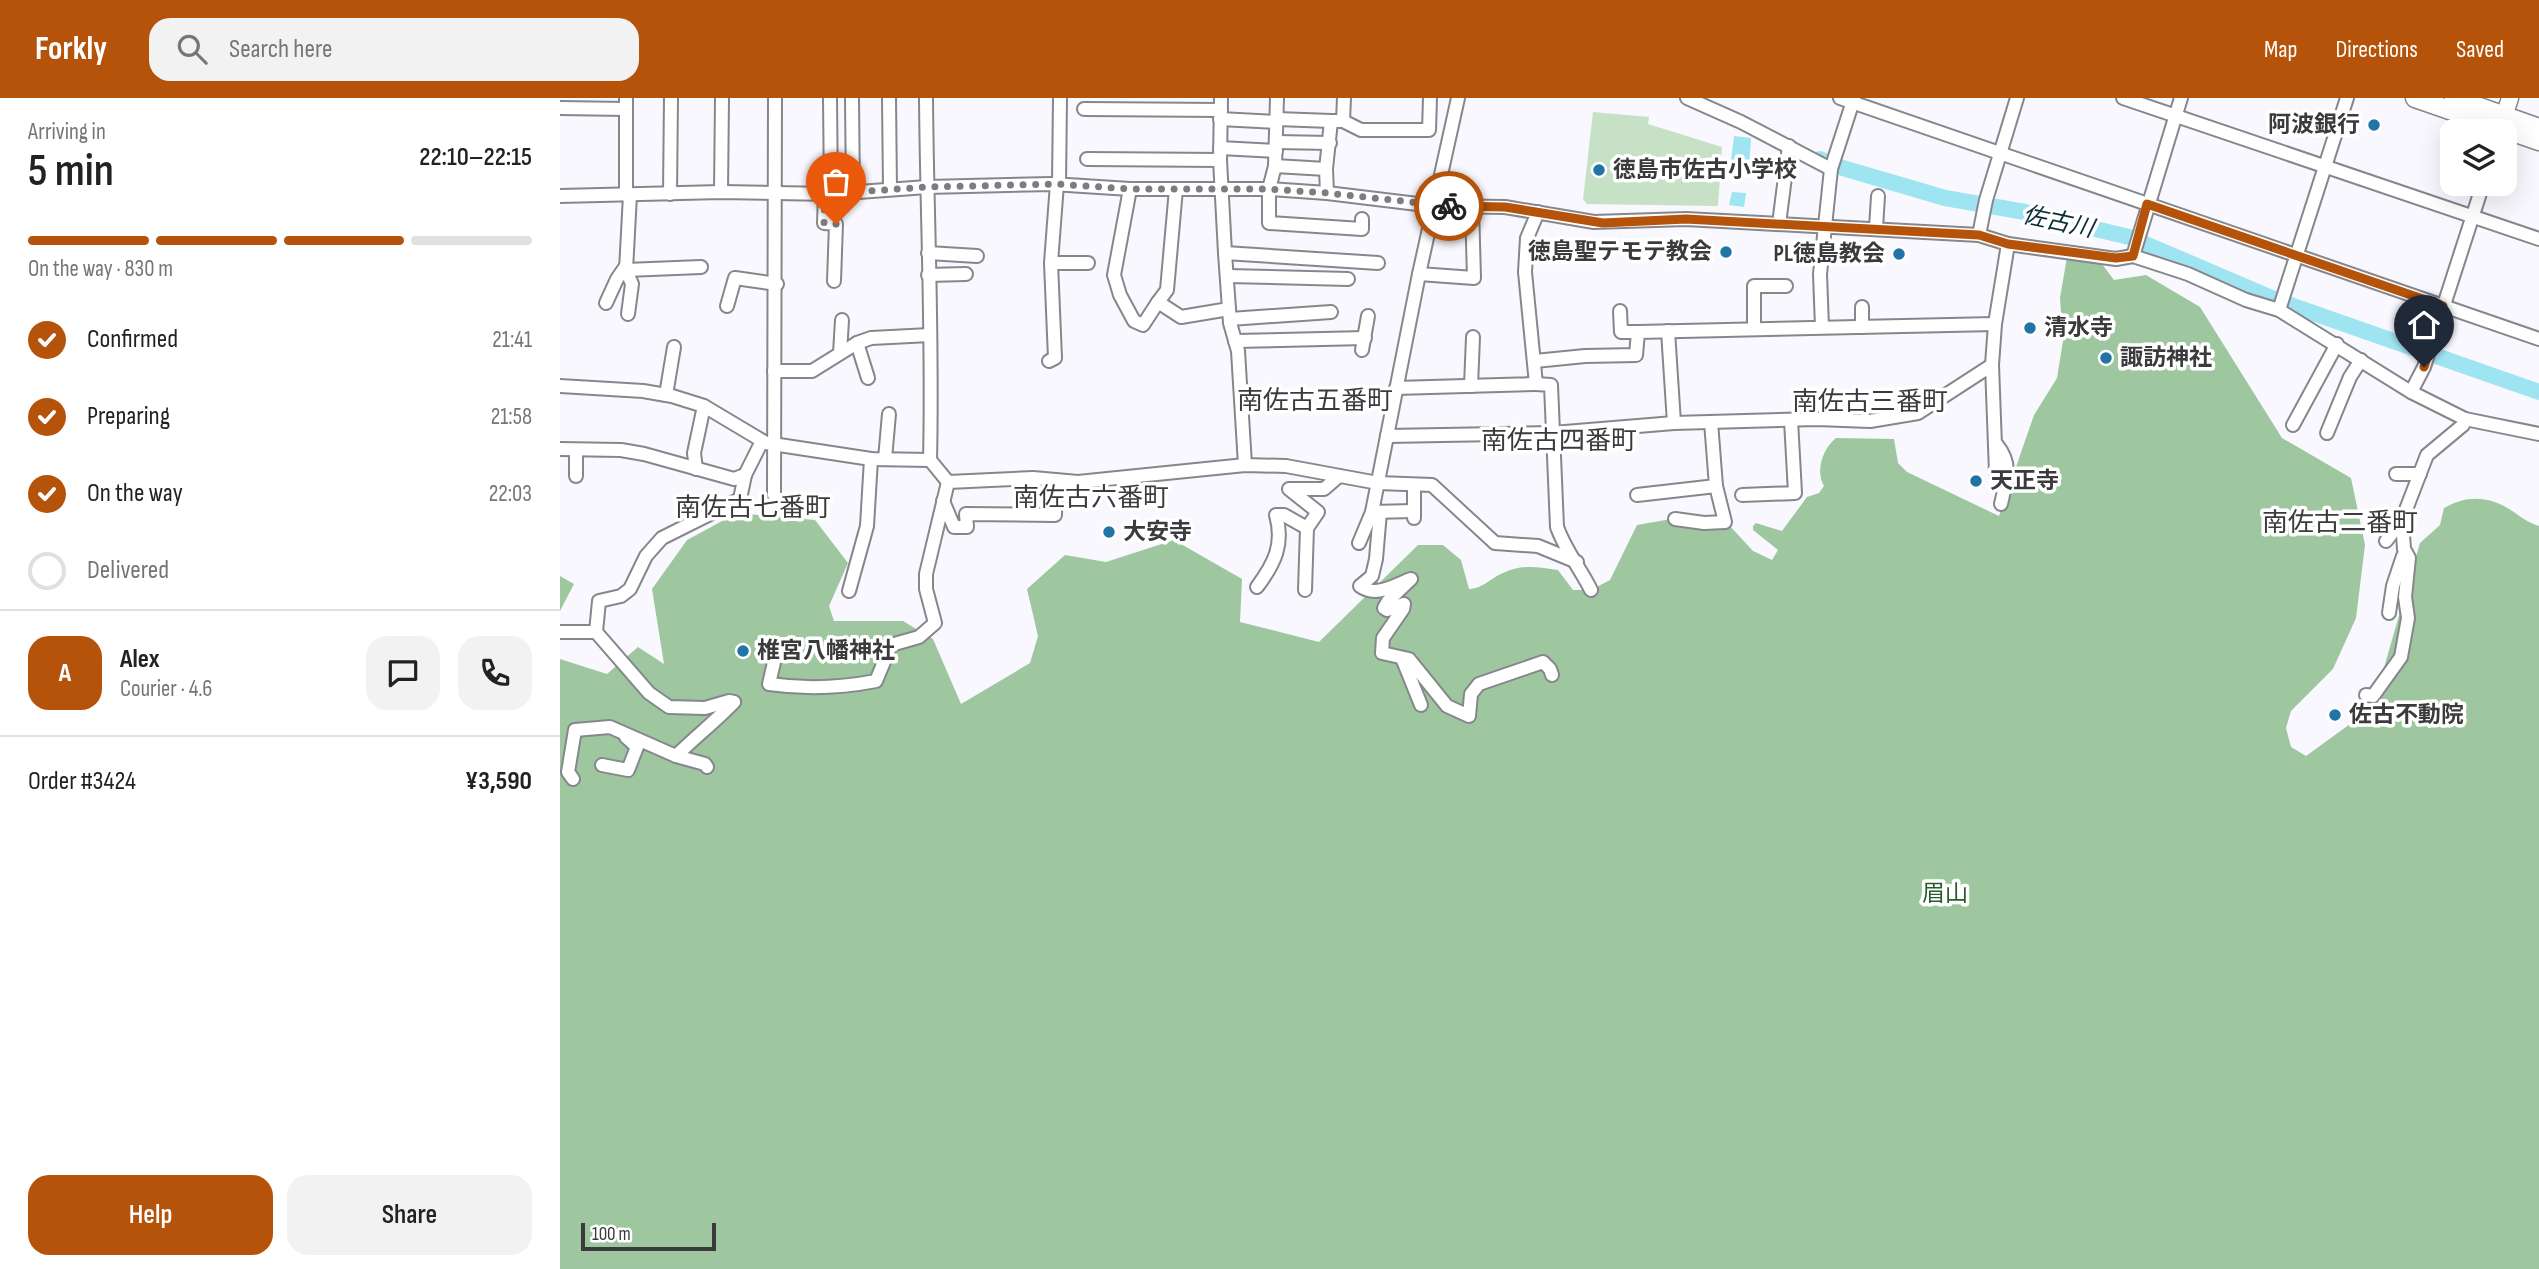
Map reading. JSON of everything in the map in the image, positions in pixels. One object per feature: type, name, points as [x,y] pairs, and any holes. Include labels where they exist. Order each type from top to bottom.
[{"type":"highway","points":[[2415,98],[2539,128]]},
{"type":"highway","points":[[2454,98],[2504,118],[2539,141]]},
{"type":"street","points":[[670,194],[671,98]]},
{"type":"street","points":[[721,192],[722,98]]},
{"type":"street","points":[[774,495],[768,443],[777,284],[775,98]]},
{"type":"street","points":[[830,98],[828,194],[824,223],[836,224],[834,281]]},
{"type":"street","points":[[852,98],[853,193]]},
{"type":"street","points":[[889,98],[890,189]]},
{"type":"street","points":[[926,98],[928,275],[933,396],[930,460],[948,482]]},
{"type":"street","points":[[1049,361],[1055,358],[1051,263],[1058,184],[1060,98]]},
{"type":"street","points":[[1277,98],[1275,166],[1269,189],[1269,223],[1362,229],[1362,219]]},
{"type":"street","points":[[1327,193],[1326,169],[1330,143],[1344,98]]},
{"type":"street","points":[[1084,109],[1221,109],[1277,120],[1337,121],[1361,130],[1429,130],[1430,98]]},
{"type":"street","points":[[1458,98],[1419,274],[1378,483],[1376,559],[1372,576],[1360,586],[1375,592],[1411,579],[1384,608],[1387,610],[1404,604],[1383,638],[1382,653],[1409,659],[1447,706],[1469,716],[1471,694],[1479,684],[1543,662],[1550,668],[1552,675]]},
{"type":"street","points":[[1687,98],[1832,166]]},
{"type":"street","points":[[1979,235],[1985,204],[2017,98]]},
{"type":"street","points":[[2123,98],[2539,239]]},
{"type":"street","points":[[560,196],[721,192],[828,194],[927,187],[1058,184],[1130,189],[1269,189],[1434,206],[1505,207],[1603,223],[1686,219],[1979,235],[2008,244],[2116,258],[2136,246],[2181,98]]},
{"type":"street","points":[[2281,303],[2347,98]]},
{"type":"street","points":[[1822,327],[1820,274],[1824,226],[1832,166],[1849,99],[2539,339]]},
{"type":"street","points":[[560,108],[626,103],[626,268],[632,284],[628,314]]},
{"type":"street","points":[[1221,109],[1220,154],[1225,253],[1230,314],[1238,351],[1245,465]]},
{"type":"street","points":[[1087,159],[1220,154],[1276,146],[1330,143]]},
{"type":"street","points":[[1779,224],[1789,146]]},
{"type":"street","points":[[1275,166],[1326,169]]},
{"type":"street","points":[[1130,189],[1114,275],[1120,295],[1134,321],[1143,325],[1167,290],[1176,189]]},
{"type":"street","points":[[1876,228],[1878,196]]},
{"type":"street","points":[[2411,392],[2428,354],[2479,196]]},
{"type":"street","points":[[1419,274],[1474,278],[1472,207]]},
{"type":"street","points":[[1536,384],[1525,272],[1527,238],[1538,212]]},
{"type":"street","points":[[1996,473],[1992,365],[1995,324],[2008,244]]},
{"type":"street","points":[[2136,246],[2188,274],[2246,299],[2281,303],[2337,344],[2411,392],[2465,419],[2539,434]]},
{"type":"street","points":[[928,253],[977,256]]},
{"type":"street","points":[[1225,253],[1378,263]]},
{"type":"street","points":[[1051,263],[1088,263]]},
{"type":"street","points":[[606,303],[617,279],[626,268],[701,267]]},
{"type":"street","points":[[928,275],[966,274]]},
{"type":"street","points":[[1227,276],[1348,279]]},
{"type":"street","points":[[727,306],[735,278],[777,284]]},
{"type":"street","points":[[1754,329],[1754,286],[1781,283]]},
{"type":"street","points":[[1158,302],[1181,317],[1324,310]]},
{"type":"street","points":[[1862,307],[1862,327]]},
{"type":"street","points":[[1620,311],[1620,332],[1995,324]]},
{"type":"street","points":[[1235,341],[1363,344],[1368,316]]},
{"type":"street","points":[[839,353],[842,320]]},
{"type":"street","points":[[1668,331],[1674,423]]},
{"type":"street","points":[[1535,361],[1636,355],[1638,332]]},
{"type":"street","points":[[774,371],[812,372],[839,353],[872,338],[930,335]]},
{"type":"street","points":[[1471,386],[1473,337]]},
{"type":"street","points":[[857,343],[868,378]]},
{"type":"street","points":[[2293,425],[2337,344]]},
{"type":"street","points":[[666,395],[674,347]]},
{"type":"street","points":[[2328,433],[2350,377],[2361,360]]},
{"type":"street","points":[[1387,436],[1553,433],[1674,423],[1870,421],[1918,413],[1992,365]]},
{"type":"street","points":[[1396,388],[1552,385],[1557,527],[1565,549],[1577,562],[1591,590]]},
{"type":"street","points":[[560,386],[666,395],[704,406],[768,443],[871,459],[930,460]]},
{"type":"street","points":[[696,469],[694,453],[704,406]]},
{"type":"street","points":[[885,459],[889,414]]},
{"type":"street","points":[[2386,541],[2402,520],[2427,455],[2463,425],[2465,419]]},
{"type":"street","points":[[1742,495],[1795,493],[1791,420]]},
{"type":"street","points":[[1675,519],[1704,523],[1725,522],[1716,486],[1711,422]]},
{"type":"street","points":[[676,755],[734,702],[705,708],[669,707],[649,693],[596,632],[599,601],[621,596],[630,589],[646,556],[662,538],[740,499],[745,475],[768,443]]},
{"type":"street","points":[[1996,443],[2003,452],[2008,467],[2001,504]]},
{"type":"street","points":[[560,449],[621,450],[734,479],[745,475]]},
{"type":"street","points":[[576,450],[576,476]]},
{"type":"street","points":[[849,591],[867,526],[871,459]]},
{"type":"street","points":[[948,482],[1033,478],[1078,482],[1245,465],[1286,466],[1378,483],[1432,485],[1495,543],[1538,546],[1577,562]]},
{"type":"street","points":[[2396,474],[2420,474]]},
{"type":"street","points":[[1305,590],[1307,528],[1318,512],[1289,489],[1324,489],[1339,476]]},
{"type":"street","points":[[943,501],[954,527],[967,527],[966,513],[1055,515],[1056,480]]},
{"type":"street","points":[[786,654],[775,658],[769,684],[800,688],[876,681],[891,645],[919,637],[935,623],[926,589],[926,574],[948,482]]},
{"type":"street","points":[[1376,512],[1414,514],[1414,485]]},
{"type":"street","points":[[1637,495],[1716,486]]},
{"type":"street","points":[[1359,543],[1376,512]]},
{"type":"street","points":[[1257,587],[1272,567],[1280,532],[1276,514],[1284,515],[1307,528]]},
{"type":"street","points":[[2389,613],[2393,586],[2403,562],[2402,520]]},
{"type":"street","points":[[2366,695],[2373,696],[2400,657],[2408,618],[2405,597],[2409,558],[2404,550]]},
{"type":"street","points":[[560,632],[596,632]]},
{"type":"street","points":[[1402,657],[1421,705]]},
{"type":"street","points":[[573,779],[568,772],[576,730],[610,727],[707,767]]},
{"type":"street","points":[[602,765],[628,770],[637,747],[621,732]]},
{"type":"green space","points":[[1593,112],[1649,117],[1648,124],[1722,147],[1718,206],[1587,204],[1583,199]]},
{"type":"green space","name":"眉山","points":[[2067,257],[2099,260],[2114,280],[2146,275],[2200,307],[2282,438],[2351,478],[2365,545],[2356,618],[2333,669],[2291,711],[2286,728],[2291,747],[2306,756],[2379,703],[2385,664],[2420,543],[2440,525],[2444,508],[2466,500],[2488,500],[2539,526],[2539,1269],[560,1269],[560,659],[607,674],[638,647],[664,664],[652,589],[687,540],[737,513],[815,520],[848,563],[829,606],[834,621],[903,621],[933,639],[961,704],[1030,663],[1038,636],[1027,589],[1065,555],[1106,562],[1174,540],[1242,579],[1240,622],[1319,642],[1418,545],[1443,545],[1461,560],[1469,589],[1510,570],[1530,567],[1558,570],[1573,590],[1591,590],[1610,580],[1637,525],[1671,519],[1728,524],[1753,551],[1772,560],[1778,550],[1753,530],[1753,526],[1756,523],[1782,531],[1807,497],[1819,493],[1824,486],[1820,474],[1822,460],[1827,448],[1836,438],[1894,439],[1898,463],[1907,472],[1999,516],[2034,415],[2057,378],[2063,341],[2060,298]]},
{"type":"green space","points":[[560,576],[574,584],[560,611]]},
{"type":"water","points":[[1734,136],[1751,138],[1749,170],[1730,168]]},
{"type":"water","points":[[1732,192],[1746,193],[1744,207],[1729,205]]},
{"type":"waterway","name":"佐古川","points":[[1820,159],[1945,198],[2025,212],[2129,237],[2279,301],[2539,392]]},
{"type":"way so far","points":[[836,224],[824,223],[825,194],[927,187],[1057,184],[1130,189],[1269,189],[1449,206]]},
{"type":"place","name":"阿波銀行","points":[[2374,125]]},
{"type":"place","name":"徳島市佐古小学校","points":[[1599,170]]},
{"type":"place","name":"徳島聖テモテ教会","points":[[1726,252]]},
{"type":"place","name":"PL徳島教会","points":[[1899,254]]},
{"type":"place","name":"清水寺","points":[[2030,328]]},
{"type":"place","name":"諏訪神社","points":[[2106,358]]},
{"type":"place","name":"天正寺","points":[[1976,481]]},
{"type":"place","name":"大安寺","points":[[1109,532]]},
{"type":"place","name":"椎宮八幡神社","points":[[743,651]]},
{"type":"place","name":"佐古不動院","points":[[2335,715]]},
{"type":"district","name":"南佐古五番町","points":[[1315,401]]},
{"type":"district","name":"南佐古三番町","points":[[1870,402]]},
{"type":"district","name":"南佐古四番町","points":[[1559,441]]},
{"type":"district","name":"南佐古六番町","points":[[1091,498]]},
{"type":"district","name":"南佐古七番町","points":[[753,508]]},
{"type":"district","name":"南佐古二番町","points":[[2340,523]]},
{"type":"route","points":[[1449,206],[1505,207],[1603,223],[1686,219],[1979,235],[2008,244],[2116,258],[2133,256],[2147,204],[2443,306],[2424,367]]}]
